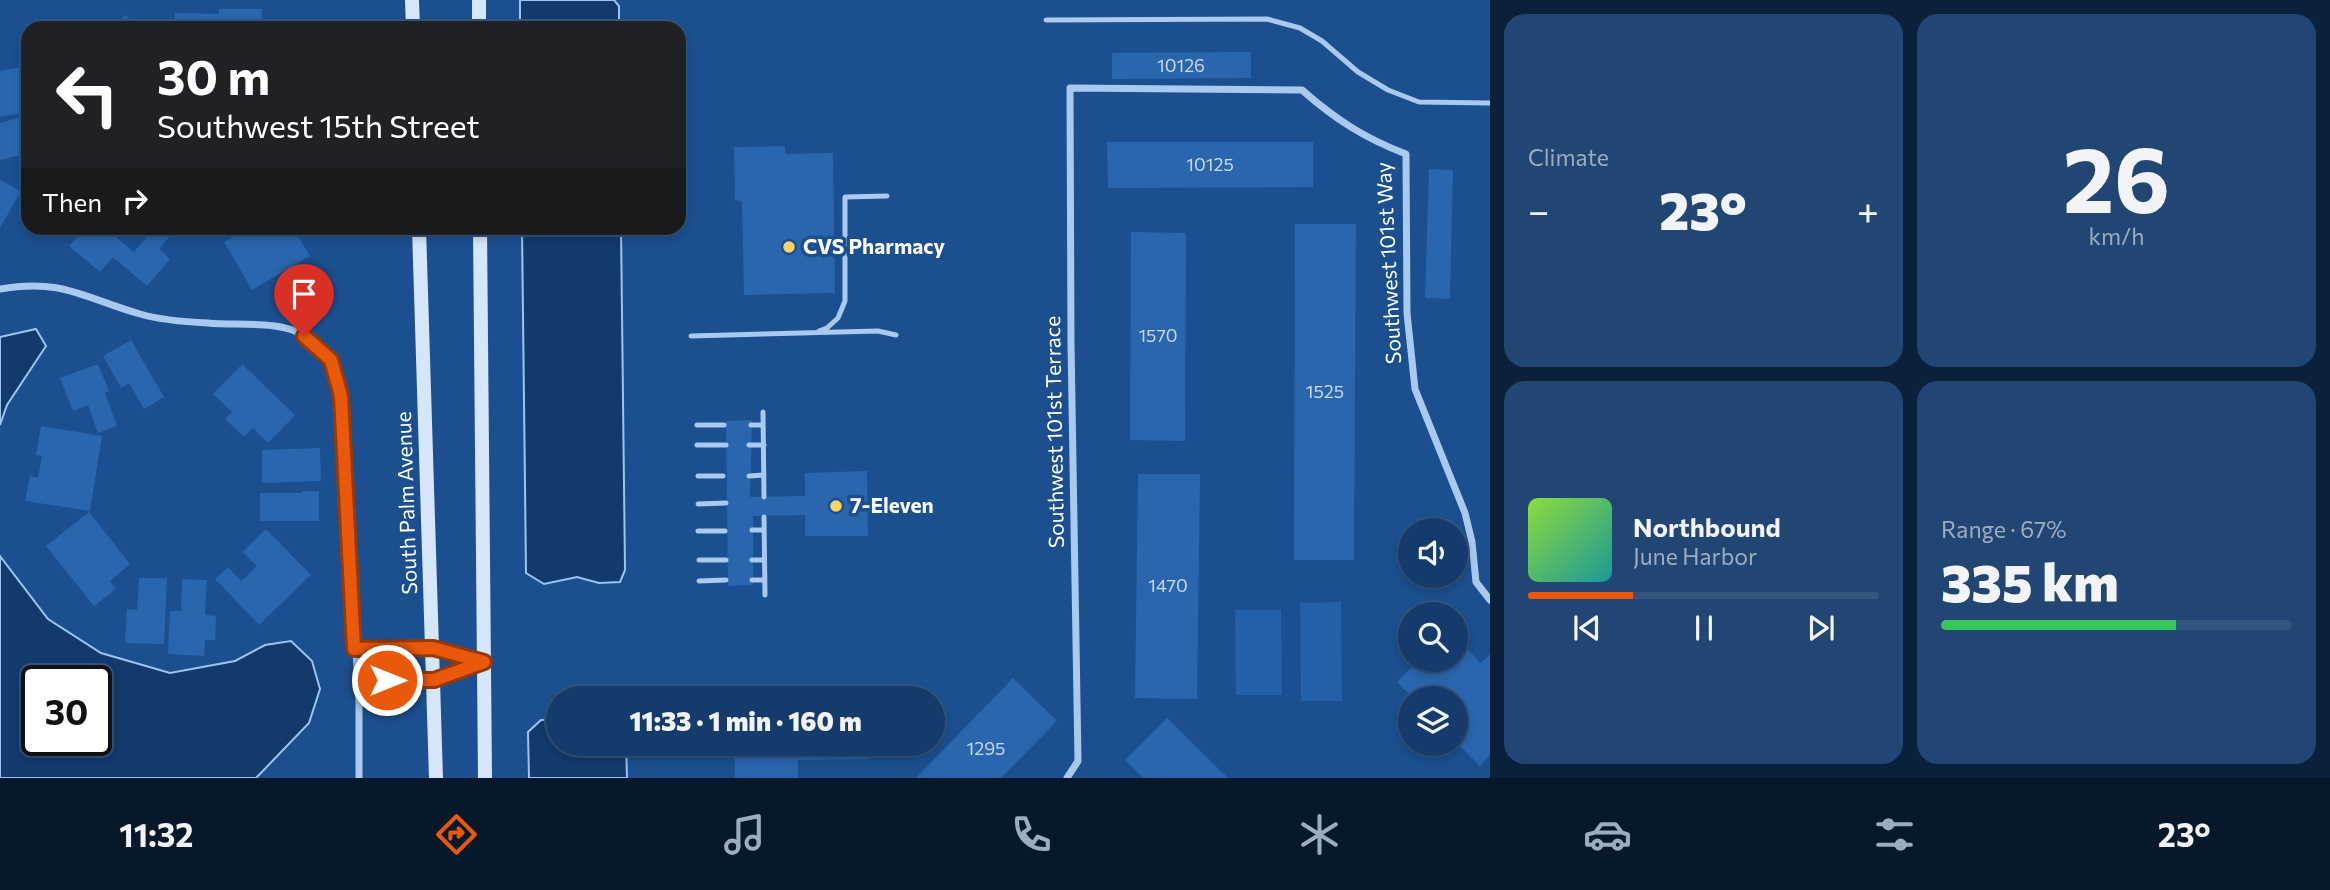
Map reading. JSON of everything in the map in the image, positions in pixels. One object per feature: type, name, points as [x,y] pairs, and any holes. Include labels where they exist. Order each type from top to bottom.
[{"type":"main road","points":[[412,0],[413,21]]},
{"type":"main road","points":[[479,0],[479,21]]},
{"type":"main road","name":"South Palm Avenue","points":[[419,235],[436,778]]},
{"type":"main road","points":[[481,235],[485,778]]},
{"type":"street","name":"Southwest 101st Terrace","points":[[1070,777],[1078,761],[1070,88],[1302,90]]},
{"type":"street","name":"Southwest 101st Way","points":[[1302,90],[1335,119],[1382,145],[1406,154],[1407,313],[1415,389],[1465,513],[1476,582],[1490,600]]},
{"type":"street","points":[[0,289],[30,284],[55,286],[80,292],[141,315],[185,321],[276,326],[304,336],[331,360],[341,396],[357,681],[359,778]]},
{"type":"street","points":[[354,649],[433,648],[484,662]]},
{"type":"street","points":[[357,681],[434,680],[484,662]]},
{"type":"lane","points":[[1046,20],[1266,19],[1300,28],[1322,41],[1367,78],[1419,102],[1490,103]]},
{"type":"lane","points":[[813,334],[827,328],[838,318],[845,301],[845,197],[887,196]]},
{"type":"lane","points":[[691,336],[878,331],[896,335]]},
{"type":"lane","points":[[763,412],[764,496]]},
{"type":"lane","points":[[697,425],[724,425]]},
{"type":"lane","points":[[751,425],[763,425]]},
{"type":"lane","points":[[697,445],[726,445]]},
{"type":"lane","points":[[749,445],[764,445]]},
{"type":"lane","points":[[698,476],[723,475]]},
{"type":"lane","points":[[749,475],[764,475]]},
{"type":"lane","points":[[698,504],[726,503]]},
{"type":"lane","points":[[764,517],[765,595]]},
{"type":"lane","points":[[752,530],[764,530]]},
{"type":"lane","points":[[698,531],[725,531]]},
{"type":"lane","points":[[699,560],[726,560]]},
{"type":"lane","points":[[752,560],[764,560]]},
{"type":"lane","points":[[699,581],[726,580]]},
{"type":"lane","points":[[752,580],[765,580]]},
{"type":"shaded area","points":[[520,0],[614,0],[619,6],[619,21],[520,21]]},
{"type":"shaded area","points":[[522,235],[621,235],[625,570],[620,582],[599,583],[577,577],[544,584],[526,573]]},
{"type":"shaded area","points":[[36,329],[46,346],[7,405],[0,425],[0,337]]},
{"type":"shaded area","points":[[0,556],[48,619],[101,653],[170,673],[235,661],[265,645],[291,641],[312,661],[320,689],[309,723],[256,778],[0,778]]},
{"type":"shaded area","points":[[1341,602],[1342,701],[1301,701],[1300,603]]},
{"type":"shaded area","points":[[1235,610],[1281,610],[1282,695],[1236,695]]},
{"type":"shaded area","points":[[541,720],[546,720],[546,756],[626,756],[627,778],[529,778],[528,732]]},
{"type":"building","points":[[219,9],[262,9],[261,21],[174,21],[175,13],[219,14]]},
{"type":"building","points":[[125,15],[132,21],[120,21]]},
{"type":"building","points":[[1251,52],[1251,78],[1112,79],[1112,53]]},
{"type":"building","points":[[21,67],[21,113],[0,117],[0,71]]},
{"type":"building","points":[[21,117],[21,155],[0,160],[0,123]]},
{"type":"building","points":[[1107,142],[1313,142],[1313,187],[1108,188]]},
{"type":"building","name":"CVS Pharmacy","points":[[785,146],[785,154],[833,153],[835,293],[744,295],[742,201],[735,200],[734,147]]},
{"type":"building","points":[[1429,169],[1453,170],[1450,299],[1425,298]]},
{"type":"building","points":[[0,180],[21,191],[0,228]]},
{"type":"building","points":[[1295,224],[1356,224],[1354,560],[1294,560]]},
{"type":"building","points":[[1131,232],[1186,233],[1185,441],[1130,440]]},
{"type":"building","points":[[79,235],[118,235],[116,237],[134,252],[148,235],[169,235],[159,249],[170,259],[147,286],[113,257],[100,272],[69,246]]},
{"type":"building","points":[[236,235],[297,235],[310,256],[252,290],[224,242]]},
{"type":"building","points":[[131,340],[164,397],[144,409],[129,383],[121,388],[103,356]]},
{"type":"building","points":[[98,364],[109,391],[105,393],[117,426],[98,433],[88,405],[73,411],[60,378]]},
{"type":"building","points":[[242,364],[295,415],[268,443],[253,428],[244,437],[225,419],[232,412],[213,394]]},
{"type":"building","points":[[752,420],[750,497],[805,496],[805,473],[867,471],[868,536],[805,536],[805,515],[753,516],[753,585],[728,586],[726,421]]},
{"type":"building","points":[[41,426],[102,436],[90,511],[25,501],[30,476],[38,478],[42,456],[36,455]]},
{"type":"building","points":[[320,448],[321,481],[262,483],[262,450]]},
{"type":"building","points":[[1138,474],[1200,474],[1197,699],[1135,698]]},
{"type":"building","points":[[319,491],[319,521],[260,521],[260,493]]},
{"type":"building","points":[[89,512],[130,564],[110,581],[116,589],[94,606],[46,546]]},
{"type":"building","points":[[266,529],[311,575],[259,625],[215,579],[228,567],[241,581],[257,566],[242,552]]},
{"type":"building","points":[[139,578],[167,578],[164,644],[125,643],[127,609],[137,610]]},
{"type":"building","points":[[182,579],[207,580],[205,615],[216,616],[215,640],[205,640],[204,656],[168,654],[170,611],[181,611]]},
{"type":"building","points":[[1468,650],[1481,663],[1490,654],[1490,755],[1480,766],[1468,754],[1468,686],[1401,686],[1397,682],[1407,672],[1468,672]]},
{"type":"building","points":[[1013,678],[1057,721],[1001,778],[916,778],[937,756],[945,756],[945,748]]},
{"type":"building","points":[[1167,718],[1228,778],[1143,778],[1125,760]]},
{"type":"building","points":[[735,756],[871,756],[868,759],[798,760],[798,778],[735,778]]},
{"type":"place","name":"CVS Pharmacy","points":[[789,247]]},
{"type":"place","name":"7-Eleven","points":[[836,506]]},
{"type":"route","points":[[304,336],[331,360],[341,396],[354,649],[433,648],[484,662],[434,680],[387,680]]}]
